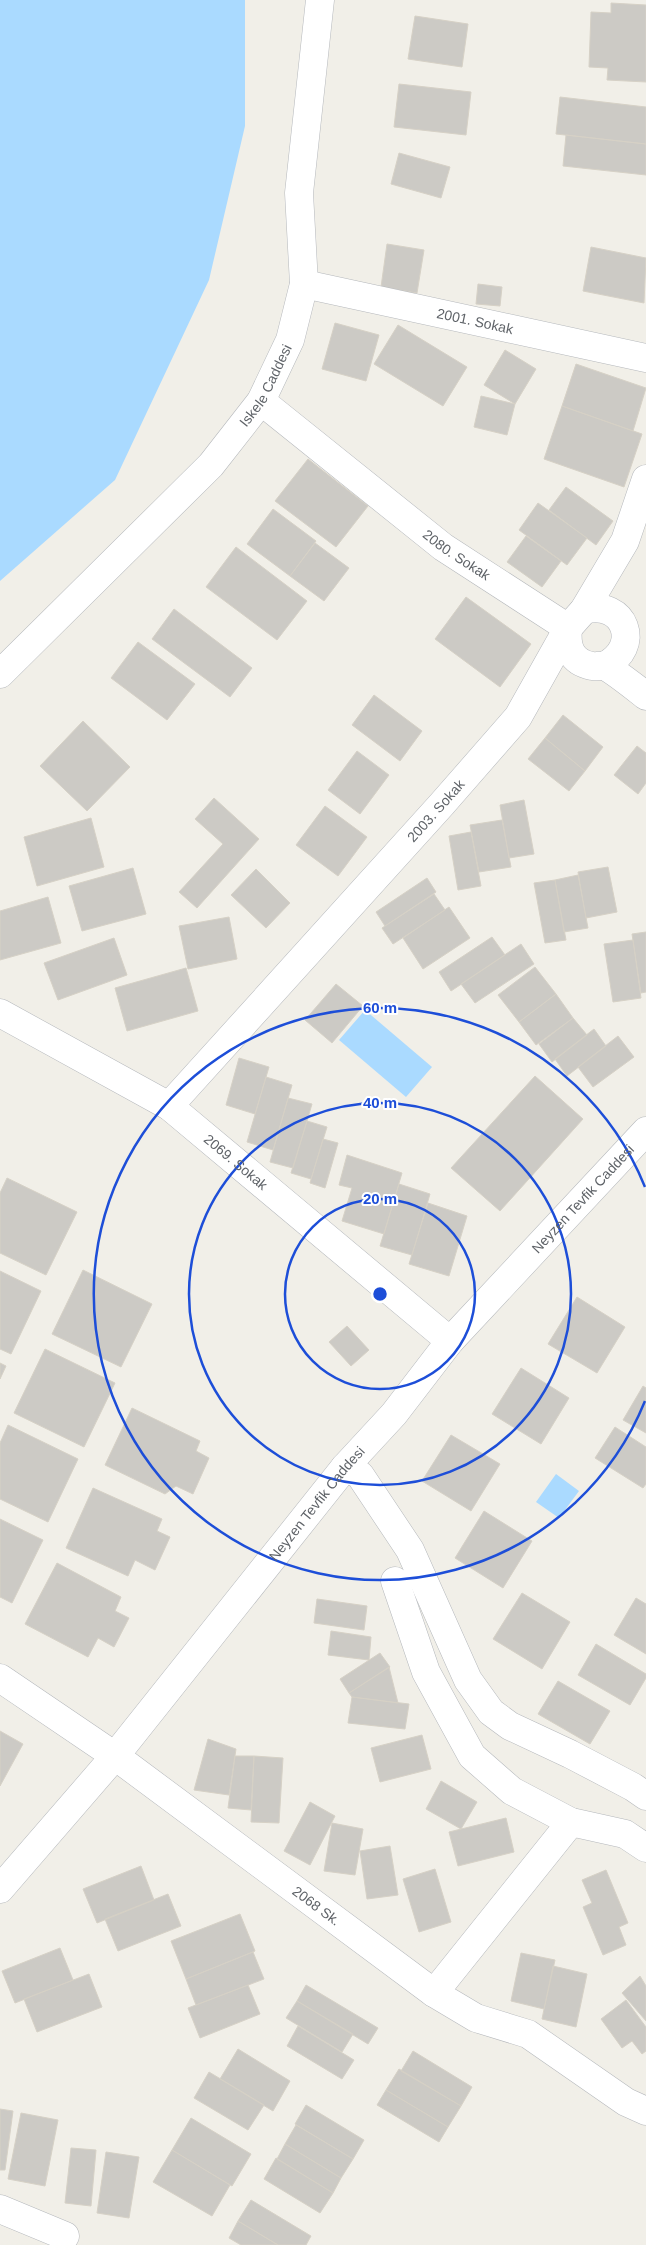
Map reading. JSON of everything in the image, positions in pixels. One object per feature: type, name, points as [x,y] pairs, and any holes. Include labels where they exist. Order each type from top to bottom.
[{"type":"street","name":"Iskele Caddesi","points":[[0,674],[211,465],[261,401],[290,340],[304,284],[299,193],[320,0]]},
{"type":"street","name":"2001. Sokak","points":[[304,284],[646,358]]},
{"type":"street","name":"2080. Sokak","points":[[261,401],[443,547],[576,619]]},
{"type":"street","name":"2003. Sokak","points":[[169,1106],[442,804],[518,717],[625,540],[646,479]]},
{"type":"street","points":[[593,607],[603,608],[620,618],[624,627],[624,646],[620,656],[604,666],[594,667],[576,659],[570,651],[567,642],[576,619],[593,607]]},
{"type":"street","points":[[604,666],[646,696]]},
{"type":"street","name":"2069. Sokak","points":[[0,1013],[169,1106],[450,1341]]},
{"type":"street","name":"Neyzen Tevfik Caddesi","points":[[0,1889],[115,1756],[345,1467],[394,1414],[450,1341],[646,1131]]},
{"type":"street","points":[[345,1467],[360,1475],[410,1550],[468,1680],[492,1712],[510,1726],[642,1785]]},
{"type":"street","points":[[395,1582],[426,1672],[472,1756],[512,1792],[571,1822],[625,1834],[646,1848]]},
{"type":"street","name":"2068 Sk.","points":[[0,1678],[115,1756],[434,1993],[476,2018],[528,2034],[626,2102],[646,2111]]},
{"type":"street","points":[[434,1993],[571,1822]]},
{"type":"street","points":[[0,2209],[65,2236]]},
{"type":"water","points":[[0,0],[245,0],[245,126],[209,280],[115,480],[0,581]]},
{"type":"water","points":[[365,1010],[432,1067],[406,1097],[339,1040]]},
{"type":"water","points":[[556,1474],[579,1491],[559,1518],[536,1502]]},
{"type":"building","points":[[611,3],[646,5],[646,82],[607,80],[608,68],[589,67],[591,12],[611,13]]},
{"type":"building","points":[[415,16],[468,24],[462,67],[408,59]]},
{"type":"building","points":[[399,84],[471,92],[466,135],[394,127]]},
{"type":"building","points":[[560,97],[646,107],[646,144],[556,134]]},
{"type":"building","points":[[566,135],[646,144],[646,175],[563,166]]},
{"type":"building","points":[[399,153],[450,167],[441,198],[391,184]]},
{"type":"building","points":[[387,244],[424,250],[417,293],[381,287]]},
{"type":"building","points":[[591,247],[646,258],[644,303],[583,291]]},
{"type":"building","points":[[478,284],[502,287],[500,306],[476,304]]},
{"type":"building","points":[[335,323],[379,335],[366,381],[322,369]]},
{"type":"building","points":[[398,325],[467,367],[443,406],[374,364]]},
{"type":"building","points":[[505,350],[536,369],[515,404],[484,385]]},
{"type":"building","points":[[576,364],[646,388],[633,431],[562,406]]},
{"type":"building","points":[[481,396],[515,404],[507,435],[474,427]]},
{"type":"building","points":[[562,406],[642,434],[624,487],[544,459]]},
{"type":"building","points":[[308,459],[368,506],[336,547],[275,501]]},
{"type":"building","points":[[566,487],[613,521],[596,545],[549,510]]},
{"type":"building","points":[[538,503],[587,538],[567,565],[519,530]]},
{"type":"building","points":[[273,509],[316,541],[290,576],[247,544]]},
{"type":"building","points":[[526,536],[561,561],[542,587],[507,562]]},
{"type":"building","points":[[315,543],[349,568],[324,601],[290,576]]},
{"type":"building","points":[[236,547],[307,601],[277,640],[206,587]]},
{"type":"building","points":[[466,597],[531,644],[500,687],[435,639]]},
{"type":"building","points":[[174,609],[252,668],[230,697],[152,639]]},
{"type":"building","points":[[138,642],[195,684],[167,720],[111,678]]},
{"type":"building","points":[[374,695],[422,731],[400,761],[352,725]]},
{"type":"building","points":[[563,715],[603,747],[585,771],[545,738]]},
{"type":"building","points":[[83,721],[130,767],[87,811],[40,766]]},
{"type":"building","points":[[545,738],[585,771],[569,791],[528,759]]},
{"type":"building","points":[[637,746],[646,753],[646,783],[638,794],[614,775]]},
{"type":"building","points":[[357,751],[389,775],[360,814],[328,790]]},
{"type":"building","points":[[214,798],[259,839],[197,908],[179,892],[223,844],[195,819]]},
{"type":"building","points":[[524,800],[534,854],[509,858],[500,805]]},
{"type":"building","points":[[325,806],[367,837],[338,876],[296,845]]},
{"type":"building","points":[[91,818],[104,867],[37,886],[24,837]]},
{"type":"building","points":[[502,820],[511,867],[479,872],[470,825]]},
{"type":"building","points":[[471,832],[481,886],[458,890],[449,836]]},
{"type":"building","points":[[608,867],[617,912],[586,918],[578,872]]},
{"type":"building","points":[[133,868],[146,914],[82,931],[69,886]]},
{"type":"building","points":[[256,869],[290,903],[266,928],[231,895]]},
{"type":"building","points":[[578,875],[588,928],[564,932],[555,880]]},
{"type":"building","points":[[427,878],[436,892],[385,926],[376,912]]},
{"type":"building","points":[[555,880],[566,940],[545,943],[534,883]]},
{"type":"building","points":[[434,894],[445,910],[393,944],[382,928]]},
{"type":"building","points":[[48,897],[61,943],[0,960],[0,911]]},
{"type":"building","points":[[449,907],[470,938],[423,969],[403,938]]},
{"type":"building","points":[[229,917],[237,959],[188,969],[179,926]]},
{"type":"building","points":[[646,932],[646,992],[641,993],[632,934]]},
{"type":"building","points":[[492,937],[505,955],[451,991],[439,972]]},
{"type":"building","points":[[114,938],[127,975],[58,1000],[44,963]]},
{"type":"building","points":[[633,940],[641,998],[613,1002],[604,944]]},
{"type":"building","points":[[521,944],[534,964],[475,1003],[461,984]]},
{"type":"building","points":[[535,967],[556,994],[519,1022],[498,995]]},
{"type":"building","points":[[186,968],[198,1011],[127,1031],[115,988]]},
{"type":"building","points":[[336,984],[363,1006],[332,1043],[305,1020]]},
{"type":"building","points":[[556,994],[573,1018],[536,1045],[519,1022]]},
{"type":"building","points":[[573,1018],[587,1035],[552,1062],[539,1044]]},
{"type":"building","points":[[594,1029],[606,1046],[567,1076],[555,1059]]},
{"type":"building","points":[[618,1036],[634,1057],[593,1087],[578,1067]]},
{"type":"building","points":[[239,1058],[269,1067],[255,1114],[226,1105]]},
{"type":"building","points":[[535,1076],[583,1119],[500,1211],[451,1168]]},
{"type":"building","points":[[266,1077],[292,1085],[273,1150],[247,1142]]},
{"type":"building","points":[[288,1098],[312,1104],[293,1168],[270,1162]]},
{"type":"building","points":[[307,1121],[327,1127],[311,1179],[291,1173]]},
{"type":"building","points":[[323,1139],[338,1143],[325,1188],[310,1183]]},
{"type":"building","points":[[347,1155],[402,1173],[384,1234],[342,1221],[352,1188],[339,1185]]},
{"type":"building","points":[[7,1178],[77,1212],[46,1275],[0,1253],[0,1193]]},
{"type":"building","points":[[399,1184],[430,1194],[412,1255],[380,1246]]},
{"type":"building","points":[[428,1203],[467,1216],[449,1276],[409,1264]]},
{"type":"building","points":[[83,1270],[152,1304],[121,1367],[52,1334]]},
{"type":"building","points":[[0,1271],[41,1291],[11,1354],[0,1349]]},
{"type":"building","points":[[577,1297],[625,1327],[597,1373],[548,1344]]},
{"type":"building","points":[[347,1326],[369,1350],[351,1366],[329,1342]]},
{"type":"building","points":[[45,1349],[115,1383],[84,1447],[14,1413]]},
{"type":"building","points":[[0,1363],[6,1366],[0,1379]]},
{"type":"building","points":[[521,1368],[569,1398],[541,1444],[492,1414]]},
{"type":"building","points":[[643,1386],[646,1388],[646,1433],[623,1420]]},
{"type":"building","points":[[132,1408],[200,1441],[196,1451],[209,1458],[193,1494],[176,1486],[165,1494],[105,1465]]},
{"type":"building","points":[[8,1425],[78,1459],[48,1522],[0,1499],[0,1443]]},
{"type":"building","points":[[615,1427],[646,1447],[646,1484],[643,1488],[595,1458]]},
{"type":"building","points":[[451,1435],[500,1464],[471,1511],[422,1481]]},
{"type":"building","points":[[93,1488],[162,1519],[157,1531],[170,1537],[155,1570],[135,1560],[128,1576],[66,1548]]},
{"type":"building","points":[[484,1511],[532,1541],[503,1588],[455,1558]]},
{"type":"building","points":[[0,1519],[43,1540],[12,1603],[0,1597]]},
{"type":"building","points":[[57,1563],[121,1597],[115,1611],[129,1618],[114,1647],[98,1638],[88,1657],[25,1624]]},
{"type":"building","points":[[522,1593],[570,1622],[542,1669],[493,1639]]},
{"type":"building","points":[[636,1598],[646,1604],[646,1654],[614,1635]]},
{"type":"building","points":[[317,1599],[367,1606],[364,1630],[314,1623]]},
{"type":"building","points":[[331,1631],[371,1637],[369,1660],[328,1655]]},
{"type":"building","points":[[596,1644],[646,1674],[646,1678],[630,1705],[578,1675]]},
{"type":"building","points":[[380,1653],[390,1667],[349,1693],[340,1679]]},
{"type":"building","points":[[389,1667],[398,1703],[352,1697],[349,1693]]},
{"type":"building","points":[[558,1681],[610,1711],[590,1744],[538,1714]]},
{"type":"building","points":[[352,1697],[409,1704],[405,1729],[348,1723]]},
{"type":"building","points":[[0,1731],[23,1744],[0,1786]]},
{"type":"building","points":[[422,1735],[431,1769],[380,1782],[371,1748]]},
{"type":"building","points":[[208,1739],[236,1749],[229,1795],[194,1790]]},
{"type":"building","points":[[235,1756],[254,1756],[251,1810],[228,1808]]},
{"type":"building","points":[[254,1756],[283,1758],[279,1823],[251,1822]]},
{"type":"building","points":[[441,1781],[477,1802],[461,1829],[426,1809]]},
{"type":"building","points":[[310,1802],[335,1816],[310,1865],[284,1851]]},
{"type":"building","points":[[506,1818],[514,1852],[458,1866],[449,1832]]},
{"type":"building","points":[[332,1823],[363,1829],[355,1875],[324,1871]]},
{"type":"building","points":[[390,1846],[398,1895],[367,1899],[360,1851]]},
{"type":"building","points":[[141,1866],[154,1900],[97,1923],[83,1889]]},
{"type":"building","points":[[435,1869],[451,1922],[419,1932],[403,1879]]},
{"type":"building","points":[[606,1870],[628,1923],[619,1927],[626,1945],[603,1955],[583,1907],[592,1903],[582,1880]]},
{"type":"building","points":[[168,1894],[181,1926],[118,1951],[105,1919]]},
{"type":"building","points":[[240,1914],[255,1951],[186,1979],[171,1941]]},
{"type":"building","points":[[60,1948],[73,1980],[15,2003],[2,1971]]},
{"type":"building","points":[[253,1952],[264,1979],[196,2005],[186,1979]]},
{"type":"building","points":[[521,1953],[555,1960],[544,2009],[511,2001]]},
{"type":"building","points":[[553,1966],[587,1974],[576,2027],[542,2019]]},
{"type":"building","points":[[89,1974],[102,2007],[37,2032],[24,1999]]},
{"type":"building","points":[[640,1976],[646,1986],[646,2021],[622,1993]]},
{"type":"building","points":[[248,1985],[260,2014],[200,2038],[188,2008]]},
{"type":"building","points":[[306,1985],[378,2028],[368,2044],[297,2001]]},
{"type":"building","points":[[626,2000],[646,2027],[646,2051],[642,2054],[632,2041],[622,2048],[601,2019]]},
{"type":"building","points":[[297,2001],[353,2034],[342,2052],[286,2018]]},
{"type":"building","points":[[298,2026],[354,2060],[342,2079],[287,2046]]},
{"type":"building","points":[[238,2049],[290,2081],[273,2111],[220,2079]]},
{"type":"building","points":[[413,2051],[472,2087],[461,2106],[401,2071]]},
{"type":"building","points":[[399,2069],[461,2106],[448,2127],[386,2090]]},
{"type":"building","points":[[209,2072],[264,2105],[248,2130],[194,2098]]},
{"type":"building","points":[[386,2090],[448,2127],[439,2142],[377,2105]]},
{"type":"building","points":[[306,2105],[364,2140],[353,2159],[295,2124]]},
{"type":"building","points":[[0,2109],[13,2111],[5,2170],[0,2170]]},
{"type":"building","points":[[21,2113],[58,2120],[45,2186],[8,2179]]},
{"type":"building","points":[[191,2118],[251,2154],[232,2186],[172,2150]]},
{"type":"building","points":[[296,2125],[353,2159],[341,2178],[285,2144]]},
{"type":"building","points":[[285,2144],[341,2178],[333,2193],[277,2159]]},
{"type":"building","points":[[71,2148],[96,2150],[91,2206],[65,2203]]},
{"type":"building","points":[[172,2150],[230,2185],[212,2216],[153,2182]]},
{"type":"building","points":[[106,2152],[139,2157],[129,2218],[97,2213]]},
{"type":"building","points":[[276,2158],[333,2193],[320,2213],[264,2179]]},
{"type":"building","points":[[251,2200],[311,2236],[306,2245],[278,2245],[238,2221]]},
{"type":"building","points":[[238,2221],[278,2245],[241,2245],[229,2238]]}]
